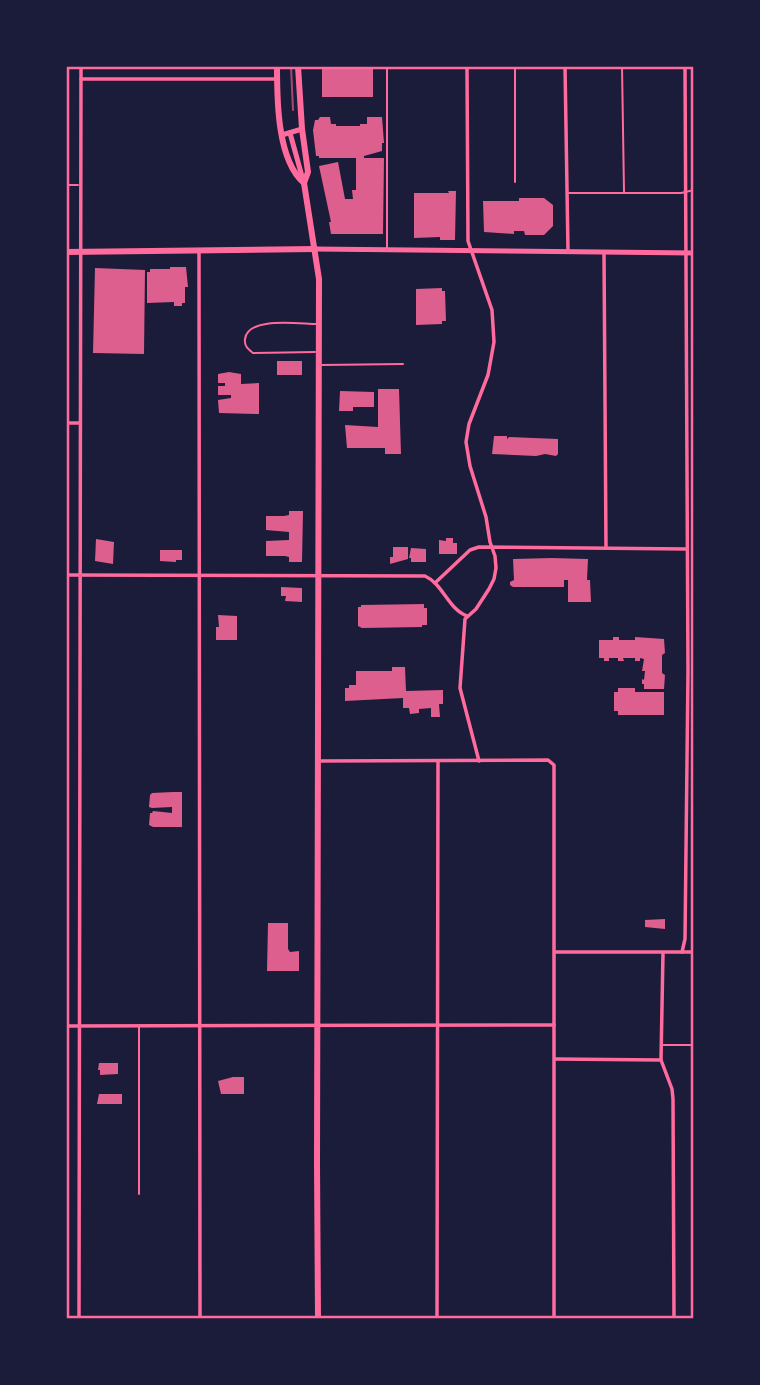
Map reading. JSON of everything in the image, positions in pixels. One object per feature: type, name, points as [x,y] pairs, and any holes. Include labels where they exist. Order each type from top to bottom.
[{"type":"main road","points":[[277,66],[294,175],[304,183]]},
{"type":"main road","points":[[298,66],[302,129],[309,172],[304,183],[319,279],[318,1318]]},
{"type":"main road","points":[[286,134],[302,129]]},
{"type":"main road","points":[[66,252],[315,249],[690,253]]},
{"type":"street","points":[[79,1318],[81,66]]},
{"type":"street","points":[[66,575],[425,576],[435,583],[460,614],[472,615],[494,579],[494,548],[470,466],[466,442],[469,425],[488,374],[494,342],[492,310],[468,241],[467,66]]},
{"type":"street","points":[[565,66],[568,253]]},
{"type":"street","points":[[682,952],[685,939],[690,253],[686,190],[685,66]]},
{"type":"street","points":[[81,79],[277,79]]},
{"type":"street","points":[[199,250],[200,1318]]},
{"type":"street","points":[[604,253],[606,548]]},
{"type":"street","points":[[66,423],[79,423]]},
{"type":"street","points":[[435,583],[470,550],[479,547],[687,549]]},
{"type":"street","points":[[467,616],[460,688],[479,761]]},
{"type":"street","points":[[688,671],[694,671]]},
{"type":"street","points":[[319,761],[548,760],[554,765],[554,1318]]},
{"type":"street","points":[[437,1318],[438,762]]},
{"type":"street","points":[[555,952],[694,952]]},
{"type":"street","points":[[663,953],[662,1060],[673,1099],[674,1318]]},
{"type":"street","points":[[66,1026],[555,1026]]},
{"type":"street","points":[[555,1059],[662,1060]]},
{"type":"lane","points":[[387,66],[387,250]]},
{"type":"lane","points":[[515,66],[515,181]]},
{"type":"lane","points":[[622,66],[624,193]]},
{"type":"lane","points":[[66,185],[79,185]]},
{"type":"lane","points":[[566,193],[681,193],[694,190]]},
{"type":"lane","points":[[319,324],[258,324],[247,332],[244,341],[253,353],[319,352]]},
{"type":"lane","points":[[320,365],[403,365]]},
{"type":"lane","points":[[139,1025],[139,1194]]},
{"type":"lane","points":[[662,1045],[694,1045]]},
{"type":"building","points":[[322,66],[373,66],[373,97],[322,97]]},
{"type":"building","points":[[330,117],[331,124],[336,126],[360,126],[367,124],[367,117],[382,117],[382,151],[364,158],[384,158],[383,234],[331,234],[319,166],[338,162],[345,199],[353,199],[352,190],[356,190],[356,158],[316,156],[313,130],[315,120]]},
{"type":"building","points":[[448,191],[456,191],[455,240],[440,240],[440,237],[414,238],[414,193],[449,193]]},
{"type":"building","points":[[519,198],[544,198],[553,205],[553,226],[544,235],[525,235],[524,231],[514,231],[514,234],[484,232],[483,201],[519,201]]},
{"type":"building","points":[[186,267],[188,287],[185,287],[185,303],[182,303],[182,306],[174,306],[174,302],[147,303],[147,272],[150,272],[150,269]]},
{"type":"building","points":[[95,268],[145,270],[144,354],[93,353]]},
{"type":"building","points":[[442,288],[442,291],[445,291],[446,321],[442,321],[442,324],[416,325],[416,289]]},
{"type":"building","points":[[277,361],[302,361],[302,375],[277,375]]},
{"type":"building","points":[[218,374],[241,374],[241,384],[259,383],[259,414],[219,413],[218,400],[231,398],[231,395],[218,395],[218,386],[225,386],[225,383],[218,383]]},
{"type":"building","points":[[378,389],[399,389],[401,454],[385,454],[385,448],[347,448],[345,425],[378,427]]},
{"type":"building","points":[[340,391],[374,392],[374,407],[353,407],[353,411],[339,411]]},
{"type":"building","points":[[494,436],[507,436],[507,439],[558,439],[558,454],[492,454]]},
{"type":"building","points":[[289,511],[303,511],[302,562],[289,562],[289,557],[285,556],[266,556],[266,541],[289,540],[289,532],[266,530],[266,516],[289,515]]},
{"type":"building","points":[[446,538],[453,538],[453,543],[457,543],[457,554],[439,554],[439,540],[446,541]]},
{"type":"building","points":[[96,539],[114,542],[113,564],[95,561]]},
{"type":"building","points":[[393,547],[408,547],[408,559],[390,564]]},
{"type":"building","points":[[411,548],[426,549],[426,562],[411,562]]},
{"type":"building","points":[[160,550],[182,550],[182,560],[160,561]]},
{"type":"building","points":[[513,559],[588,559],[587,580],[590,580],[591,602],[568,602],[568,580],[564,580],[564,587],[510,585],[514,580]]},
{"type":"building","points":[[281,587],[302,588],[302,602],[285,601],[286,596],[281,596]]},
{"type":"building","points":[[424,604],[424,608],[427,608],[427,625],[422,627],[358,626],[358,607],[361,605]]},
{"type":"building","points":[[218,615],[237,616],[237,640],[216,640]]},
{"type":"building","points":[[613,637],[619,637],[619,640],[635,640],[635,637],[664,639],[664,689],[644,689],[644,659],[635,661],[635,658],[623,658],[624,661],[618,661],[618,658],[609,658],[609,661],[604,661],[604,658],[599,658],[599,640],[613,640]]},
{"type":"building","points":[[392,667],[405,667],[406,691],[443,690],[443,704],[439,704],[440,717],[431,717],[431,708],[419,709],[419,713],[410,714],[409,708],[403,708],[403,698],[345,701],[345,688],[356,685],[356,671],[392,671]]},
{"type":"building","points":[[618,688],[635,688],[635,692],[664,692],[664,715],[618,715],[618,711],[614,711],[614,692],[618,692]]},
{"type":"building","points":[[182,792],[182,827],[149,825],[150,813],[153,811],[172,813],[172,807],[149,807],[152,793]]},
{"type":"building","points":[[665,919],[665,929],[645,927],[645,920]]},
{"type":"building","points":[[268,923],[288,923],[288,949],[290,952],[299,951],[299,971],[267,971]]},
{"type":"building","points":[[99,1063],[118,1063],[118,1074],[100,1075]]},
{"type":"building","points":[[244,1077],[244,1094],[221,1094],[218,1081]]},
{"type":"building","points":[[99,1094],[122,1094],[122,1104],[97,1104]]},
{"type":"tram line","points":[[291,66],[293,110]]}]
